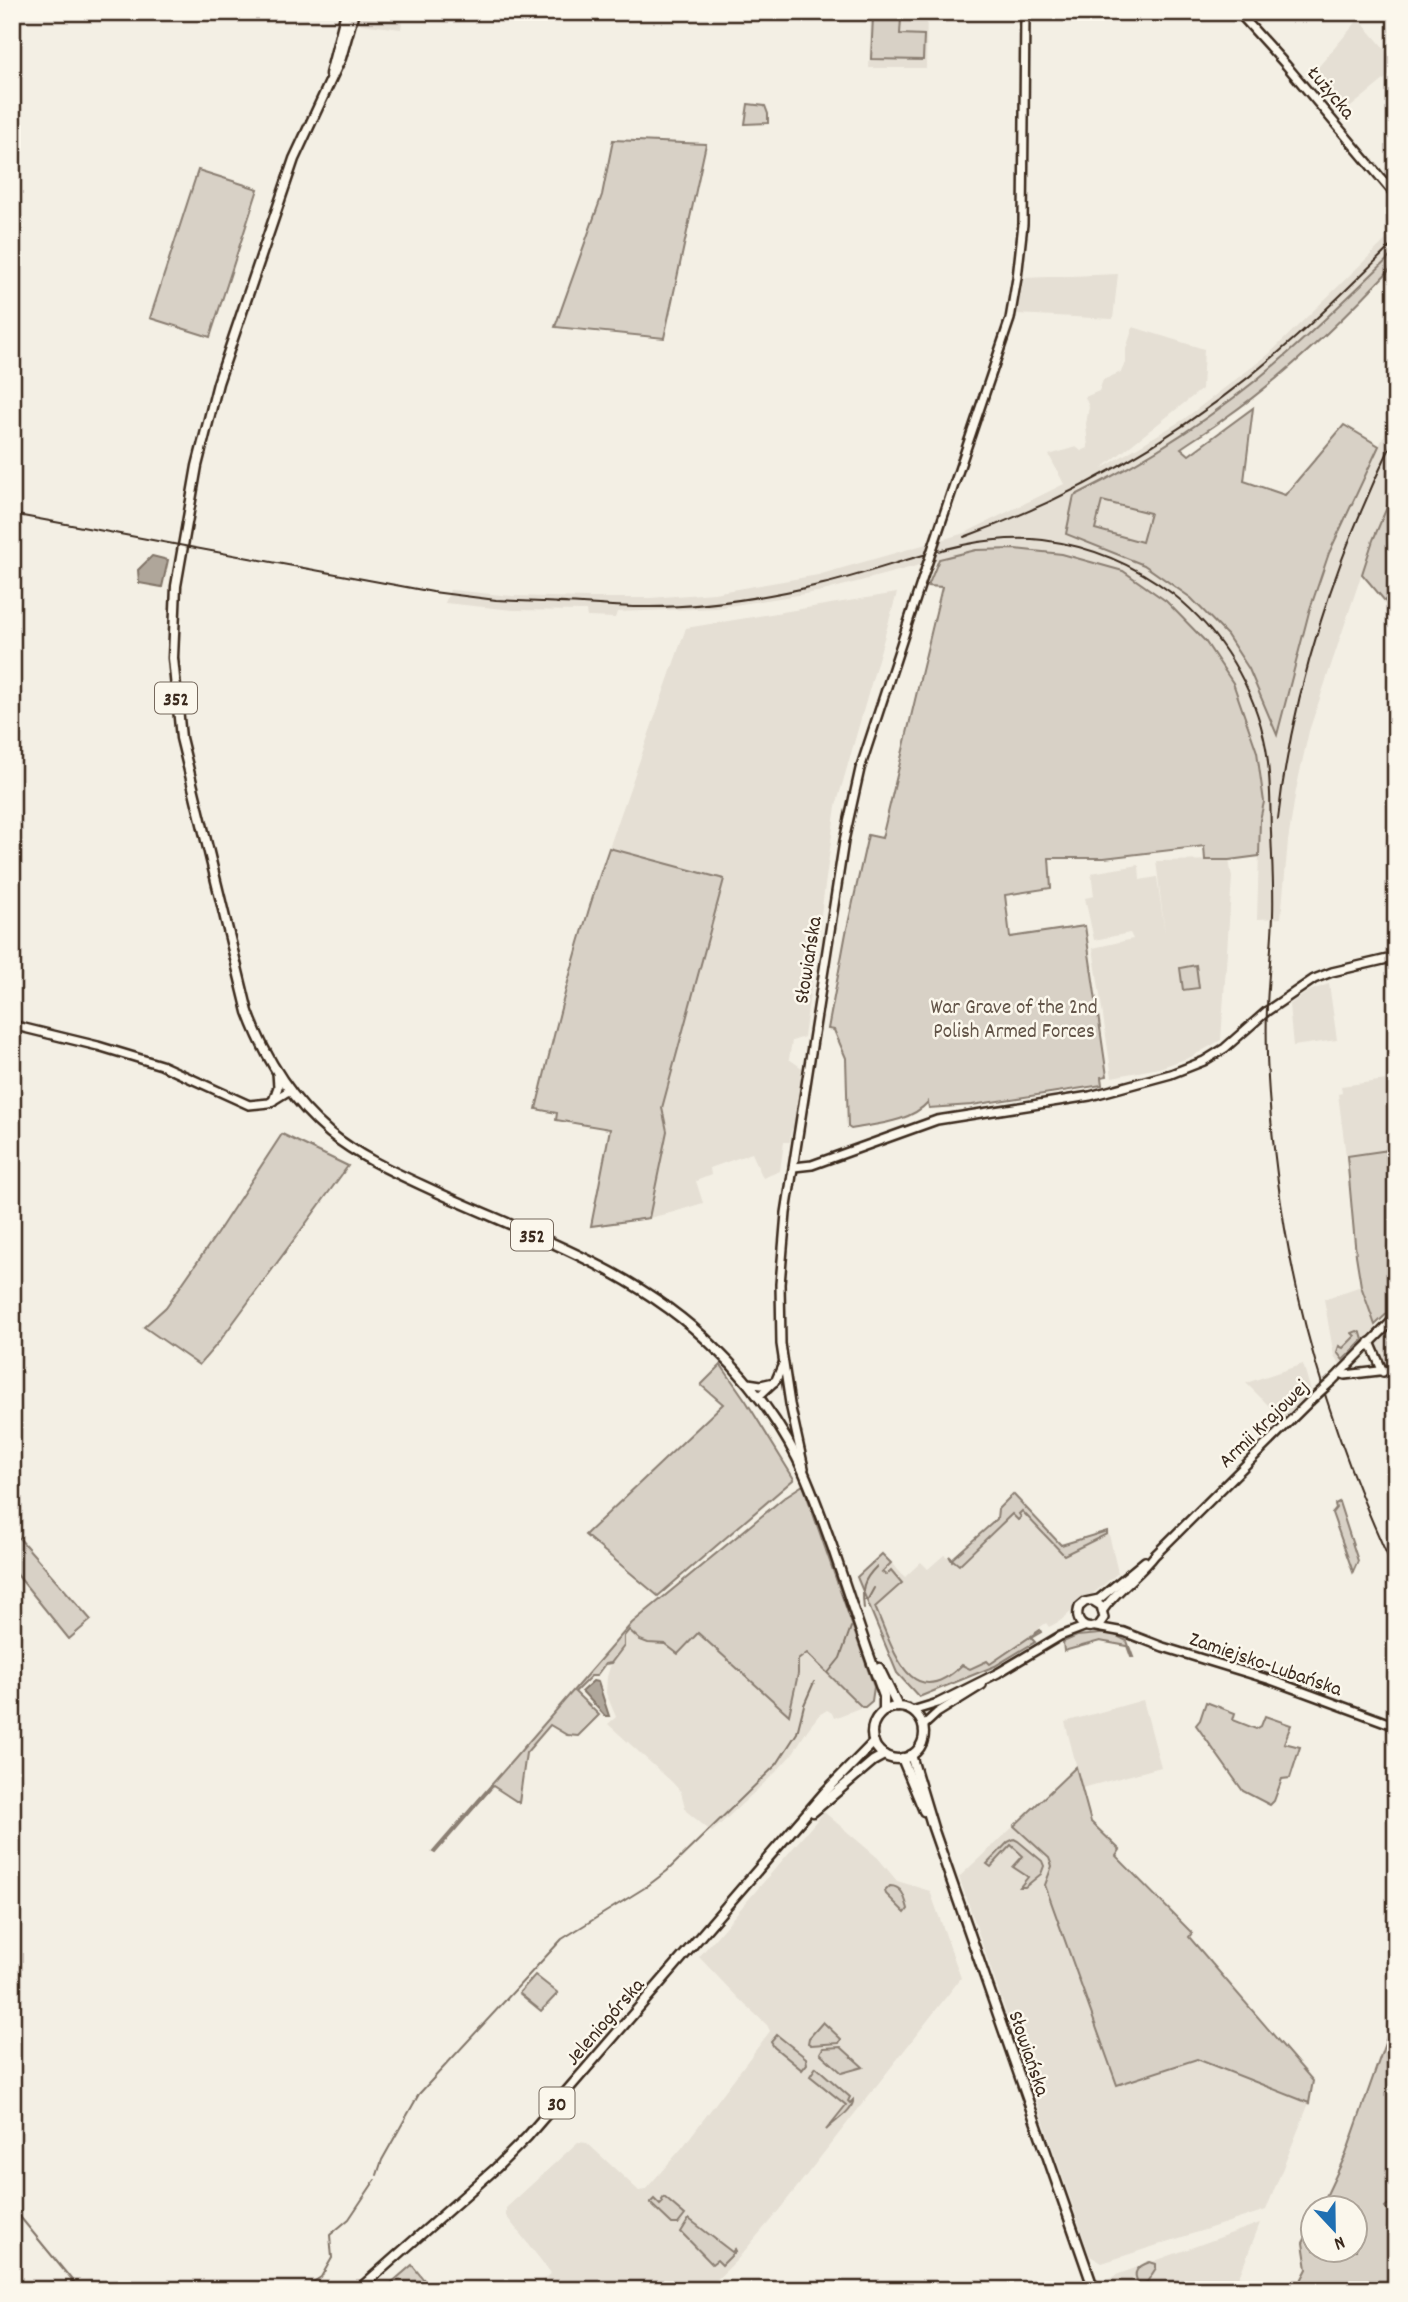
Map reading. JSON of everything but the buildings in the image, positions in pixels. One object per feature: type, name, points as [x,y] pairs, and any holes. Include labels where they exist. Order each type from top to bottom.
[{"type":"main road","name":"352","points":[[325,93],[346,12]]},
{"type":"main road","name":"352","points":[[354,12],[345,48],[286,179],[206,423],[182,546],[173,619],[174,678],[186,757],[244,997],[259,1038],[277,1072],[322,1125],[359,1153],[395,1173],[598,1265],[648,1294],[697,1331],[748,1383],[785,1436],[807,1478],[884,1696],[884,1711]]},
{"type":"main road","name":"352","points":[[857,1617],[898,1707]]},
{"type":"main road","points":[[874,1742],[884,1755],[893,1758],[907,1757],[921,1745],[924,1736],[920,1719],[912,1711],[898,1707],[884,1711]]},
{"type":"main road","name":"30","points":[[874,1742],[873,1726],[884,1711]]},
{"type":"main road","name":"Jeleniogórska","points":[[358,2290],[489,2175],[527,2137],[825,1792],[874,1742]]},
{"type":"main road","name":"Jeleniogórska","points":[[803,1820],[873,1761],[884,1755]]},
{"type":"main road","name":"Słowiańska","points":[[907,1757],[1094,2290]]},
{"type":"street","name":"Słowiańska","points":[[807,1478],[783,1363],[780,1314],[781,1265],[794,1167],[844,841],[860,769],[1010,319],[1023,224],[1025,12]]},
{"type":"street","name":"Łużycka","points":[[1238,12],[1396,196]]},
{"type":"street","points":[[794,1167],[812,1164],[937,1120],[1090,1096],[1171,1074],[1225,1048],[1267,1011],[1314,979],[1396,957]]},
{"type":"street","points":[[12,1025],[161,1065],[190,1076],[243,1103],[257,1106],[272,1102],[290,1090]]},
{"type":"street","points":[[272,1102],[278,1087],[277,1072]]},
{"type":"street","name":"Armii Krajowej","points":[[1093,1601],[1109,1592],[1154,1555],[1396,1317]]},
{"type":"street","points":[[1370,1342],[1383,1372]]},
{"type":"street","points":[[758,1397],[774,1381],[783,1363]]},
{"type":"street","points":[[1340,1373],[1345,1375],[1383,1372],[1396,1368]]},
{"type":"street","points":[[748,1383],[761,1385],[774,1381]]},
{"type":"street","name":"Armii Krajowej","points":[[1104,1612],[1110,1600],[1142,1571],[1154,1555]]},
{"type":"street","points":[[923,1726],[937,1713],[1060,1636],[1076,1628],[1096,1627],[1102,1622],[1104,1612],[1098,1603],[1093,1601],[1082,1604],[1077,1611],[1077,1617],[1084,1627]]},
{"type":"street","name":"Zamiejsko-Lubańska","points":[[1104,1612],[1125,1632]]},
{"type":"street","points":[[1060,1636],[1077,1617]]},
{"type":"street","name":"Zamiejsko-Lubańska","points":[[1096,1627],[1125,1632],[1396,1726]]},
{"type":"street","points":[[912,1711],[938,1703],[998,1673]]},
{"type":"shaded area","points":[[358,12],[403,12],[401,29],[361,24],[357,17]]},
{"type":"shaded area","points":[[871,12],[927,12],[926,68],[869,68]]},
{"type":"shaded area","points":[[1359,19],[1396,62],[1396,70],[1341,115],[1309,78]]},
{"type":"shaded area","points":[[1396,230],[1396,251],[1285,356],[1184,432],[1074,496],[1067,534],[1144,565],[1191,598],[1227,635],[1249,669],[1277,734],[1309,612],[1329,553],[1396,410],[1396,486],[1373,540],[1309,731],[1288,841],[1281,918],[1257,919],[1260,820],[1264,802],[1257,752],[1233,683],[1015,549],[976,550],[823,591],[716,608],[617,612],[615,618],[587,617],[586,611],[513,610],[445,603],[450,590],[512,596],[588,598],[650,598],[714,593],[818,575],[965,533],[1064,484],[1049,455],[1076,447],[1081,451],[1088,448],[1086,424],[1089,407],[1085,397],[1099,391],[1103,380],[1121,372],[1133,327],[1204,349],[1202,389],[1101,469],[1184,419],[1269,354]]},
{"type":"shaded area","points":[[1118,274],[1113,319],[1016,314],[1024,278]]},
{"type":"shaded area","points":[[1102,500],[1150,513],[1142,542],[1095,529]]},
{"type":"shaded area","points":[[152,556],[168,560],[162,587],[139,583],[138,570]]},
{"type":"shaded area","points":[[897,593],[836,806],[804,1037],[792,1041],[789,1059],[802,1068],[794,1127],[790,1142],[784,1142],[780,1171],[763,1178],[752,1153],[710,1168],[711,1175],[696,1181],[703,1203],[649,1218],[667,1131],[662,1108],[724,880],[609,848],[686,628]]},
{"type":"shaded area","points":[[1229,860],[1232,877],[1221,1040],[1191,1057],[1159,1068],[1112,1077],[1093,948],[1133,939],[1130,933],[1094,940],[1085,898],[1094,896],[1091,873],[1139,865],[1140,880],[1157,877],[1165,934],[1156,861]]},
{"type":"shaded area","points":[[1329,984],[1337,1040],[1293,1046],[1289,1005],[1309,991]]},
{"type":"shaded area","points":[[1394,1079],[1396,1149],[1346,1156],[1338,1094],[1342,1093],[1341,1086]]},
{"type":"shaded area","points":[[1361,1286],[1376,1328],[1340,1364],[1334,1356],[1324,1299]]},
{"type":"shaded area","points":[[1396,1321],[1396,1366],[1386,1368],[1376,1343]]},
{"type":"shaded area","points":[[1303,1364],[1311,1391],[1283,1420],[1246,1383]]},
{"type":"shaded area","points":[[1013,1494],[1061,1545],[1108,1530],[1118,1573],[1060,1621],[1049,1627],[1046,1623],[1039,1628],[1041,1632],[1031,1638],[1035,1642],[995,1666],[919,1697],[897,1673],[857,1577],[882,1554],[905,1577],[921,1562],[928,1569],[944,1555],[951,1559],[997,1519],[998,1509]]},
{"type":"shaded area","points":[[629,1630],[648,1643],[665,1644],[698,1633],[789,1714],[798,1674],[798,1660],[807,1653],[862,1707],[834,1718],[827,1710],[819,1715],[793,1753],[776,1772],[712,1832],[686,1811],[681,1792],[672,1782],[608,1724],[616,1717],[606,1693],[607,1677],[611,1663],[624,1646],[624,1636]]},
{"type":"shaded area","points":[[593,1681],[598,1682],[609,1716],[605,1716],[582,1691]]},
{"type":"shaded area","points":[[1143,1700],[1161,1767],[1082,1788],[1065,1722]]},
{"type":"shaded area","points":[[824,1812],[878,1858],[897,1881],[930,1891],[961,1978],[779,2210],[736,2261],[706,2290],[531,2290],[551,2273],[506,2216],[506,2208],[578,2142],[587,2143],[639,2191],[645,2190],[682,2148],[770,2031],[699,1957]]},
{"type":"shaded area","points":[[1014,1826],[1049,1857],[1052,1866],[1045,1886],[1117,2085],[1197,2059],[1309,2103],[1266,2210],[1102,2263],[1090,2256],[959,1877]]},
{"type":"shaded area","points":[[1260,2223],[1234,2290],[1108,2290],[1105,2282],[1116,2275]]},
{"type":"green space","points":[[873,17],[901,18],[900,34],[924,35],[923,60],[871,59]]},
{"type":"green space","points":[[748,104],[765,106],[768,123],[745,124]]},
{"type":"green space","points":[[613,140],[706,144],[664,338],[555,327],[602,195]]},
{"type":"green space","points":[[198,170],[258,189],[210,337],[150,318]]},
{"type":"green space","points":[[1396,251],[1396,263],[1315,345],[1248,401],[1181,448],[1189,455],[1253,408],[1244,481],[1285,495],[1344,425],[1379,446],[1329,553],[1309,612],[1277,735],[1249,669],[1227,635],[1191,598],[1144,565],[1066,534],[1073,500],[1074,496],[1158,450],[1238,395],[1287,354]],"holes":[[[1102,501],[1150,513],[1142,542],[1095,529]]]},
{"type":"green space","points":[[1396,486],[1396,614],[1362,574]]},
{"type":"green space","name":"War Grave of the 2nd Polish Armed Forces","points":[[1015,549],[1062,554],[1123,571],[1166,601],[1205,641],[1233,683],[1257,752],[1264,802],[1260,820],[1259,856],[1205,860],[1204,846],[1104,858],[1049,858],[1051,888],[1005,895],[1010,937],[1085,926],[1107,1076],[1101,1077],[1102,1085],[972,1105],[929,1108],[928,1102],[921,1109],[903,1118],[851,1129],[848,1127],[846,1058],[834,1030],[828,1029],[868,835],[882,838],[942,587],[928,586],[939,559],[976,550]]},
{"type":"green space","points":[[609,848],[724,879],[662,1108],[667,1131],[649,1218],[591,1226],[610,1129],[556,1120],[557,1113],[536,1109],[569,978]]},
{"type":"green space","points":[[1196,965],[1199,988],[1183,990],[1180,968]]},
{"type":"green space","points":[[282,1134],[348,1166],[219,1342],[199,1365],[144,1327],[166,1307]]},
{"type":"green space","points":[[1396,1149],[1396,1305],[1375,1325],[1361,1286],[1347,1156]]},
{"type":"green space","points":[[1352,1333],[1361,1333],[1363,1340],[1343,1360],[1337,1352],[1339,1346],[1343,1348],[1355,1336]]},
{"type":"green space","points":[[721,1365],[794,1479],[658,1596],[585,1535],[723,1404],[701,1385]]},
{"type":"green space","points":[[803,1485],[874,1687],[872,1701],[862,1707],[807,1653],[798,1660],[798,1674],[789,1715],[698,1633],[678,1654],[665,1644],[640,1640],[629,1630],[624,1636],[624,1646],[611,1663],[605,1664],[596,1676],[591,1676],[575,1692],[599,1715],[578,1736],[567,1735],[550,1725],[526,1753],[519,1803],[493,1786],[435,1853],[433,1852],[632,1623],[786,1496]]},
{"type":"green space","points":[[1013,1494],[1061,1545],[1107,1531],[1107,1534],[1064,1555],[1022,1511],[1018,1520],[1012,1514],[959,1565],[952,1561],[949,1556],[952,1559],[997,1519],[998,1509]]},
{"type":"green space","points":[[1339,1502],[1358,1561],[1353,1572],[1332,1513],[1336,1508],[1335,1504]]},
{"type":"green space","points":[[12,1530],[91,1620],[69,1639],[15,1572],[12,1573]]},
{"type":"green space","points":[[882,1554],[891,1563],[882,1572],[886,1575],[891,1570],[902,1583],[875,1607],[896,1656],[916,1680],[929,1683],[944,1679],[962,1665],[970,1669],[987,1661],[990,1664],[1040,1630],[1041,1632],[1031,1638],[1035,1642],[995,1666],[919,1697],[897,1673],[857,1577]]},
{"type":"green space","points":[[1111,1633],[1127,1641],[1133,1657],[1127,1646],[1100,1641],[1064,1651],[1063,1642],[1077,1636]]},
{"type":"green space","points":[[1206,1702],[1235,1713],[1233,1720],[1256,1729],[1261,1726],[1265,1716],[1291,1725],[1284,1743],[1300,1747],[1290,1778],[1282,1779],[1270,1805],[1243,1791],[1196,1725]]},
{"type":"green space","points":[[1076,1767],[1091,1822],[1120,1850],[1116,1856],[1192,1933],[1189,1937],[1313,2081],[1309,2103],[1197,2059],[1117,2085],[1045,1885],[1052,1866],[1049,1858],[1014,1826]]},
{"type":"green space","points":[[1014,1839],[1042,1861],[1044,1866],[1041,1874],[1025,1887],[1020,1887],[1028,1877],[1013,1867],[1023,1856],[1011,1845],[991,1867],[987,1864]]},
{"type":"green space","points":[[890,1886],[898,1888],[903,1894],[908,1909],[905,1913],[886,1894],[885,1891]]},
{"type":"green space","points":[[535,1975],[558,1993],[541,2011],[519,1993]]},
{"type":"green space","points":[[823,2022],[841,2039],[839,2043],[808,2043]]},
{"type":"green space","points":[[1391,2026],[1396,2029],[1396,2198],[1385,2207],[1396,2222],[1396,2290],[1296,2290],[1307,2269],[1306,2264],[1370,2264],[1370,2194],[1327,2194],[1346,2154]]},
{"type":"green space","points":[[777,2035],[806,2058],[807,2064],[802,2070],[774,2047],[771,2042]]},
{"type":"green space","points":[[841,2047],[863,2067],[842,2073],[820,2053],[823,2048]]},
{"type":"green space","points":[[816,2067],[850,2097],[850,2103],[853,2100],[849,2110],[826,2130],[846,2105],[810,2076]]},
{"type":"green space","points":[[664,2197],[685,2215],[678,2224],[672,2224],[650,2203],[654,2199],[660,2205]]},
{"type":"green space","points":[[689,2219],[732,2252],[735,2249],[736,2251],[722,2265],[717,2260],[712,2264],[681,2232]]},
{"type":"green space","points":[[1150,2262],[1156,2264],[1156,2268],[1147,2282],[1139,2284],[1137,2270]]},
{"type":"green space","points":[[412,2265],[432,2290],[383,2290]]},
{"type":"waterway","points":[[864,1609],[864,1586],[877,1566]]},
{"type":"waterway","points":[[865,1600],[874,1588]]},
{"type":"waterway","points":[[828,1673],[840,1658],[851,1627]]},
{"type":"waterway","points":[[377,2175],[382,2160],[419,2094],[562,1939],[667,1871],[777,1764],[797,1733],[804,1705],[814,1682]]},
{"type":"waterway","points":[[301,2290],[321,2277],[332,2258],[330,2235],[349,2219],[375,2180]]},
{"type":"waterway","points":[[12,2207],[80,2290]]},
{"type":"railway","points":[[964,537],[1054,499],[1097,477],[1180,427],[1259,369],[1334,302],[1396,241]]},
{"type":"railway","points":[[1278,819],[1294,720],[1320,622],[1355,527],[1396,435]]},
{"type":"railway","points":[[12,514],[433,592],[496,600],[566,603]]},
{"type":"railway","points":[[557,603],[649,607],[737,600],[823,584],[959,546],[986,541],[1043,540],[1095,552],[1128,566],[1173,594],[1206,626],[1233,663],[1254,704],[1268,758],[1273,895],[1267,1007],[1267,1070],[1277,1174],[1294,1277],[1320,1379],[1336,1429],[1354,1478],[1396,1574]]}]
